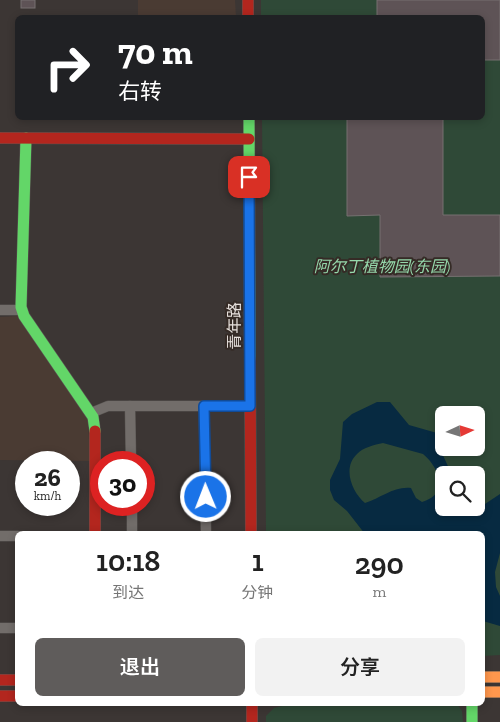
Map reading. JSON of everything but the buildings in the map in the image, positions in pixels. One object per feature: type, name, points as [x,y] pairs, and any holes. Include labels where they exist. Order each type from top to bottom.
[{"type":"street","points":[[248,0],[248,15]]},
{"type":"street","name":"青年路","points":[[249,120],[251,531]]},
{"type":"street","points":[[0,138],[249,139]]},
{"type":"street","points":[[26,138],[22,310],[91,412],[95,427],[96,531]]},
{"type":"street","points":[[0,310],[22,310]]},
{"type":"street","points":[[130,406],[131,451]]},
{"type":"street","points":[[204,406],[206,531]]},
{"type":"street","points":[[91,412],[102,407],[250,406]]},
{"type":"street","points":[[132,516],[132,531]]},
{"type":"street","points":[[0,536],[15,536]]},
{"type":"street","points":[[0,628],[15,628]]},
{"type":"street","points":[[485,677],[500,677]]},
{"type":"street","points":[[0,680],[15,680]]},
{"type":"street","points":[[485,692],[500,692]]},
{"type":"street","points":[[0,696],[15,696]]},
{"type":"street","points":[[252,706],[252,722]]},
{"type":"street","points":[[472,706],[472,722]]},
{"type":"shaded area","points":[[138,0],[235,0],[236,15],[138,15]]},
{"type":"shaded area","points":[[18,316],[88,418],[90,461],[80,461],[80,451],[15,451],[15,460],[0,460],[0,317]]},
{"type":"green space","name":"阿尔丁植物园(东园)","points":[[261,0],[500,0],[500,655],[485,656],[485,531],[266,531],[262,120],[485,120],[485,15],[261,15]]},
{"type":"green space","points":[[282,706],[458,706],[462,711],[463,722],[266,722],[266,716],[274,708]]},
{"type":"water","points":[[377,402],[390,402],[409,425],[435,432],[435,456],[443,456],[448,466],[435,466],[435,468],[423,454],[383,443],[366,448],[357,454],[350,466],[353,486],[356,493],[365,503],[399,489],[411,488],[416,498],[422,502],[435,495],[435,516],[485,516],[485,504],[500,494],[500,553],[495,572],[496,587],[500,596],[500,626],[485,622],[485,531],[363,531],[347,511],[334,500],[330,490],[330,480],[340,459],[343,422],[352,414]]},
{"type":"traffic: fast","points":[[249,120],[250,359]]},
{"type":"traffic: fast","points":[[26,138],[21,307],[24,316],[93,417],[95,431]]},
{"type":"traffic: fast","points":[[472,706],[472,722]]},
{"type":"traffic: slow","points":[[485,677],[500,677]]},
{"type":"traffic: slow","points":[[485,692],[500,692]]},
{"type":"traffic: jam","points":[[248,0],[248,15]]},
{"type":"traffic: jam","points":[[0,138],[249,139]]},
{"type":"traffic: jam","points":[[250,359],[251,531]]},
{"type":"traffic: jam","points":[[95,431],[95,531]]},
{"type":"traffic: jam","points":[[0,680],[15,680]]},
{"type":"traffic: jam","points":[[0,696],[15,696]]},
{"type":"traffic: jam","points":[[252,706],[252,722]]},
{"type":"route","points":[[206,497],[204,406],[250,406],[249,177]]}]
